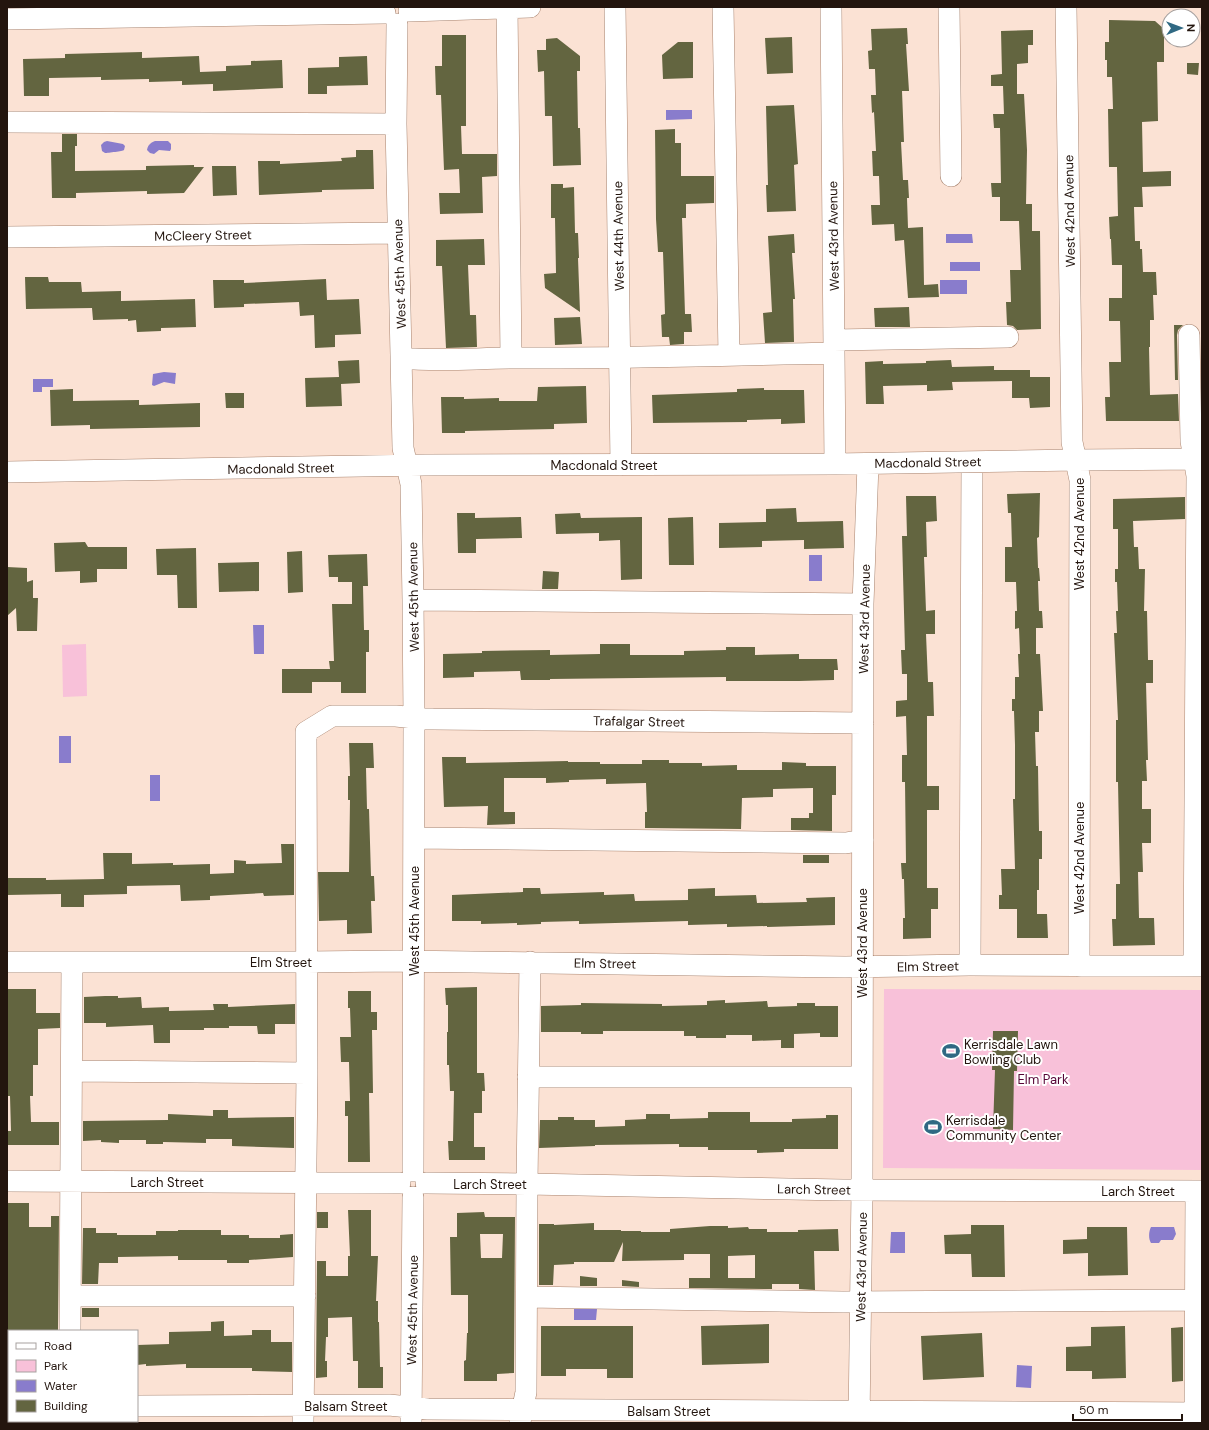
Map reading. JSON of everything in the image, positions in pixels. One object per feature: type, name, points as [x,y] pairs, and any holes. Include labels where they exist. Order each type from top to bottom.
[{"type":"street","points":[[507,7],[511,358]]},
{"type":"street","points":[[7,19],[397,12],[530,7]]},
{"type":"street","name":"West 44th Avenue","points":[[615,7],[621,465]]},
{"type":"street","points":[[723,7],[729,355]]},
{"type":"street","name":"West 43rd Avenue","points":[[831,7],[835,464]]},
{"type":"street","points":[[949,7],[951,176]]},
{"type":"street","name":"West 42nd Avenue","points":[[1066,7],[1072,442],[1080,477],[1079,966]]},
{"type":"street","name":"West 45th Avenue","points":[[397,12],[396,124],[403,448],[411,484],[413,600],[414,961],[411,1415]]},
{"type":"street","points":[[7,122],[396,124]]},
{"type":"street","name":"McCleery Street","points":[[7,237],[398,233]]},
{"type":"street","points":[[1189,335],[1191,441],[1198,460],[1198,966]]},
{"type":"street","points":[[402,358],[418,360],[620,358],[729,355],[834,346],[1008,336]]},
{"type":"street","name":"Macdonald Street","points":[[7,472],[407,466],[868,464],[1076,460],[1198,460]]},
{"type":"street","points":[[970,965],[972,462]]},
{"type":"street","name":"West 43rd Avenue","points":[[859,1417],[862,1190],[863,604],[868,464]]},
{"type":"street","points":[[413,600],[863,604]]},
{"type":"street","name":"Trafalgar Street","points":[[307,962],[306,732],[332,716],[863,723]]},
{"type":"street","points":[[414,838],[846,843],[863,840]]},
{"type":"street","name":"Elm Street","points":[[7,962],[414,961],[862,966],[1198,966]]},
{"type":"street","points":[[70,1330],[72,962]]},
{"type":"street","points":[[303,1414],[307,962]]},
{"type":"street","points":[[521,1417],[526,1392],[530,962]]},
{"type":"street","points":[[72,1071],[307,1073]]},
{"type":"street","points":[[528,1077],[862,1077]]},
{"type":"street","name":"Larch Street","points":[[7,1181],[527,1184],[862,1190],[1199,1191]]},
{"type":"street","points":[[1198,1416],[1196,1300],[1199,1191]]},
{"type":"street","points":[[70,1296],[305,1296]]},
{"type":"street","points":[[527,1297],[861,1301],[1196,1300]]},
{"type":"street","name":"Balsam Street","points":[[138,1406],[303,1414],[389,1406],[411,1415],[428,1409],[521,1417],[1198,1416]]},
{"type":"green space","points":[[86,644],[87,696],[63,697],[62,645]]},
{"type":"green space","name":"Elm Park","points":[[884,989],[1202,990],[1202,1170],[883,1168]]},
{"type":"water","points":[[666,110],[692,110],[692,119],[666,120]]},
{"type":"water","points":[[107,141],[123,144],[125,146],[124,150],[105,153],[102,151],[101,145]]},
{"type":"water","points":[[155,141],[168,141],[171,144],[170,151],[159,150],[154,154],[150,153],[147,150],[148,147]]},
{"type":"water","points":[[946,234],[972,234],[973,243],[946,243]]},
{"type":"water","points":[[950,262],[980,262],[980,271],[950,271]]},
{"type":"water","points":[[940,280],[967,280],[967,294],[940,294]]},
{"type":"water","points":[[164,372],[176,373],[175,384],[164,382],[154,386],[152,385],[153,374]]},
{"type":"water","points":[[33,379],[53,379],[53,387],[42,387],[42,392],[33,392]]},
{"type":"water","points":[[809,555],[822,555],[822,581],[809,581]]},
{"type":"water","points":[[253,625],[264,625],[264,654],[254,654]]},
{"type":"water","points":[[59,736],[71,736],[71,763],[59,763]]},
{"type":"water","points":[[150,775],[160,775],[160,801],[150,801]]},
{"type":"water","points":[[1151,1227],[1174,1227],[1176,1234],[1173,1240],[1161,1240],[1159,1243],[1151,1243],[1149,1235]]},
{"type":"water","points":[[891,1232],[905,1232],[905,1253],[890,1253]]},
{"type":"water","points":[[574,1309],[597,1309],[596,1320],[574,1320]]},
{"type":"water","points":[[1017,1365],[1032,1366],[1031,1388],[1016,1387]]},
{"type":"building","points":[[1109,20],[1155,21],[1161,26],[1161,48],[1164,48],[1164,62],[1157,62],[1158,121],[1142,122],[1143,172],[1171,171],[1171,186],[1142,187],[1143,207],[1134,207],[1135,241],[1140,241],[1140,249],[1142,249],[1143,272],[1156,272],[1157,295],[1153,295],[1154,320],[1150,320],[1150,395],[1178,394],[1179,421],[1106,421],[1105,397],[1110,397],[1109,362],[1121,362],[1120,321],[1109,321],[1109,298],[1122,298],[1122,265],[1112,265],[1110,239],[1109,217],[1118,216],[1117,167],[1109,167],[1108,109],[1113,109],[1112,77],[1107,77],[1105,42],[1109,42]]},
{"type":"building","points":[[907,28],[908,44],[906,44],[909,91],[902,91],[904,142],[901,142],[903,180],[908,180],[908,228],[923,227],[924,285],[938,284],[939,297],[908,298],[904,240],[895,241],[894,224],[872,225],[871,205],[880,205],[879,176],[873,176],[872,151],[876,151],[874,112],[872,113],[871,95],[876,95],[875,69],[869,69],[868,51],[872,50],[871,29]]},
{"type":"building","points":[[1033,30],[1033,45],[1028,45],[1028,63],[1017,64],[1017,94],[1024,94],[1027,150],[1026,204],[1032,204],[1032,231],[1040,231],[1041,329],[1017,330],[1013,326],[1007,325],[1006,302],[1011,302],[1010,270],[1021,270],[1019,221],[1000,221],[1000,197],[992,197],[991,183],[1001,183],[1000,128],[994,128],[993,114],[1004,114],[1003,86],[991,86],[991,75],[1002,74],[1001,31]]},
{"type":"building","points":[[442,35],[466,35],[466,126],[461,126],[462,154],[497,154],[497,176],[482,177],[483,213],[440,214],[439,193],[460,193],[459,169],[444,170],[441,95],[436,95],[435,66],[442,66]]},
{"type":"building","points":[[792,37],[793,73],[767,74],[765,38]]},
{"type":"building","points":[[557,38],[580,56],[580,71],[577,71],[578,128],[580,128],[581,165],[553,166],[552,116],[545,116],[544,71],[538,72],[537,50],[546,50],[546,39]]},
{"type":"building","points":[[678,42],[693,42],[693,78],[663,79],[662,55]]},
{"type":"building","points":[[142,52],[142,58],[199,56],[200,72],[226,71],[226,66],[251,65],[251,61],[282,60],[283,88],[213,91],[213,84],[182,85],[182,81],[149,82],[149,79],[101,80],[101,77],[49,78],[49,96],[24,96],[23,59],[65,58],[65,54]]},
{"type":"building","points":[[367,56],[368,85],[327,86],[327,94],[308,94],[308,68],[339,67],[339,57]]},
{"type":"building","points":[[1187,63],[1199,63],[1198,75],[1187,74]]},
{"type":"building","points":[[794,105],[798,164],[794,165],[796,211],[767,212],[766,185],[768,185],[766,106]]},
{"type":"building","points":[[675,129],[675,143],[681,143],[681,176],[714,176],[714,203],[686,204],[686,218],[682,218],[685,314],[691,314],[692,332],[684,332],[684,344],[670,345],[669,337],[662,337],[661,315],[665,314],[663,252],[658,252],[655,130]]},
{"type":"building","points":[[62,134],[77,134],[77,146],[75,146],[75,171],[146,170],[146,166],[194,165],[194,167],[204,167],[184,193],[147,194],[147,191],[76,193],[76,198],[52,198],[51,152],[62,152]]},
{"type":"building","points":[[356,150],[373,150],[374,189],[322,190],[322,192],[259,195],[258,161],[280,161],[280,164],[342,161],[341,158],[356,157]]},
{"type":"building","points":[[212,166],[236,166],[237,195],[213,196]]},
{"type":"building","points":[[551,184],[563,184],[563,188],[574,187],[575,233],[578,233],[580,312],[545,288],[544,274],[556,273],[555,218],[551,218]]},
{"type":"building","points":[[794,234],[795,253],[792,253],[795,299],[793,299],[794,342],[765,343],[763,313],[772,312],[768,236]]},
{"type":"building","points":[[484,239],[485,265],[468,265],[470,315],[476,315],[477,347],[446,348],[442,266],[436,266],[436,240]]},
{"type":"building","points":[[25,277],[48,277],[49,282],[81,282],[82,292],[121,291],[121,301],[195,299],[196,327],[161,328],[161,331],[137,332],[136,320],[93,320],[92,308],[26,309]]},
{"type":"building","points":[[326,279],[327,300],[359,299],[361,334],[335,335],[335,347],[315,348],[314,315],[300,316],[299,302],[244,304],[244,307],[214,308],[213,280],[244,280],[244,283]]},
{"type":"building","points":[[909,307],[910,327],[875,327],[874,308]]},
{"type":"building","points":[[580,317],[582,344],[555,345],[554,318]]},
{"type":"building","points":[[1174,325],[1183,325],[1178,330],[1177,335],[1178,380],[1175,380]]},
{"type":"building","points":[[359,360],[360,383],[341,384],[342,406],[306,407],[305,378],[339,377],[338,361]]},
{"type":"building","points":[[951,360],[952,367],[994,366],[994,370],[1030,370],[1030,377],[1050,377],[1050,407],[1030,408],[1029,398],[1012,398],[1012,381],[952,382],[953,390],[927,391],[927,385],[883,386],[884,404],[866,404],[865,362],[883,361],[883,364],[926,363],[926,361]]},
{"type":"building","points":[[586,386],[587,423],[554,424],[554,429],[442,433],[441,397],[464,397],[464,399],[499,398],[499,401],[537,401],[538,387]]},
{"type":"building","points":[[764,388],[764,390],[804,390],[805,423],[781,424],[781,419],[747,420],[747,422],[653,423],[652,395],[737,392],[737,389]]},
{"type":"building","points":[[73,389],[73,401],[139,400],[139,405],[200,403],[200,427],[90,429],[90,425],[51,426],[50,390]]},
{"type":"building","points":[[225,393],[244,393],[244,408],[226,408]]},
{"type":"building","points":[[1040,493],[1039,537],[1037,538],[1040,581],[1038,581],[1039,611],[1042,611],[1043,628],[1036,628],[1036,654],[1040,654],[1043,711],[1039,711],[1039,732],[1035,732],[1036,766],[1038,766],[1039,831],[1042,831],[1042,859],[1039,859],[1037,914],[1047,914],[1048,938],[1017,938],[1017,909],[999,909],[999,895],[1002,895],[1001,869],[1015,869],[1013,799],[1015,799],[1015,745],[1014,711],[1012,711],[1012,699],[1015,699],[1015,677],[1019,677],[1018,654],[1020,654],[1019,628],[1015,629],[1015,611],[1017,611],[1016,582],[1005,582],[1005,547],[1012,547],[1011,513],[1008,513],[1007,494]]},
{"type":"building","points":[[906,496],[936,496],[937,521],[926,522],[927,557],[924,557],[926,611],[935,610],[935,634],[926,634],[928,682],[933,682],[934,716],[927,716],[927,786],[939,786],[939,810],[927,810],[927,888],[938,888],[938,909],[931,909],[931,938],[903,939],[903,918],[905,918],[904,879],[902,879],[901,863],[906,863],[905,782],[902,782],[902,755],[907,755],[906,716],[896,717],[896,701],[907,700],[907,674],[902,674],[901,650],[905,650],[902,536],[907,536]]},
{"type":"building","points":[[1185,497],[1185,519],[1133,521],[1134,547],[1138,547],[1139,569],[1145,569],[1144,611],[1147,611],[1148,660],[1153,660],[1153,683],[1146,683],[1148,760],[1146,760],[1147,781],[1142,781],[1142,809],[1151,809],[1151,843],[1142,843],[1143,872],[1138,872],[1139,918],[1154,918],[1155,945],[1113,946],[1112,919],[1116,919],[1116,884],[1120,884],[1118,782],[1116,782],[1116,720],[1118,720],[1114,633],[1117,633],[1116,611],[1118,611],[1115,569],[1118,569],[1118,529],[1113,529],[1113,499]]},
{"type":"building","points":[[796,508],[797,522],[843,521],[844,548],[804,549],[804,540],[762,541],[762,547],[719,548],[719,523],[766,522],[766,509]]},
{"type":"building","points":[[457,513],[475,513],[475,518],[521,517],[522,538],[476,539],[476,553],[458,553]]},
{"type":"building","points":[[580,513],[581,518],[642,517],[642,579],[621,580],[620,540],[599,541],[599,533],[556,534],[555,514]]},
{"type":"building","points":[[693,517],[694,565],[669,565],[668,518]]},
{"type":"building","points":[[85,542],[88,547],[127,547],[127,569],[97,569],[97,582],[80,583],[80,571],[55,572],[54,543]]},
{"type":"building","points":[[196,548],[197,608],[178,608],[177,575],[157,575],[156,549]]},
{"type":"building","points":[[302,551],[303,592],[288,593],[287,552]]},
{"type":"building","points":[[367,554],[368,586],[363,586],[364,630],[369,630],[369,652],[366,652],[366,693],[341,693],[341,682],[312,682],[312,693],[282,693],[282,669],[330,669],[329,661],[334,661],[332,604],[352,604],[352,582],[338,582],[338,577],[329,577],[328,555]]},
{"type":"building","points":[[259,562],[259,591],[219,592],[218,563]]},
{"type":"building","points":[[7,567],[27,568],[27,582],[33,580],[33,598],[38,598],[37,631],[17,631],[16,608],[7,616]]},
{"type":"building","points":[[543,571],[559,572],[558,589],[542,589]]},
{"type":"building","points":[[600,644],[630,644],[630,655],[684,655],[684,651],[726,650],[726,647],[755,647],[755,655],[799,654],[799,659],[837,659],[838,670],[834,670],[834,680],[799,681],[726,681],[726,677],[521,680],[520,671],[474,672],[474,677],[443,678],[443,654],[482,653],[482,651],[550,650],[550,655],[600,654]]},
{"type":"building","points":[[349,743],[373,743],[374,768],[366,768],[371,876],[374,876],[375,901],[371,901],[372,933],[347,934],[347,920],[319,921],[318,872],[349,872]]},
{"type":"building","points":[[442,757],[466,757],[466,763],[568,761],[600,762],[600,764],[642,764],[642,760],[669,760],[669,763],[702,763],[702,766],[737,765],[737,770],[782,770],[782,762],[806,763],[806,766],[836,766],[836,795],[832,795],[832,831],[791,830],[791,818],[809,818],[809,813],[813,813],[813,788],[773,789],[773,797],[742,798],[741,829],[645,828],[645,812],[647,812],[646,783],[606,784],[606,779],[569,780],[569,782],[546,783],[546,778],[504,778],[504,812],[515,812],[515,824],[487,825],[488,806],[444,807]]},
{"type":"building","points":[[281,844],[294,844],[294,895],[264,896],[263,893],[210,896],[210,900],[181,901],[180,885],[127,886],[127,894],[84,895],[84,907],[61,907],[61,894],[7,895],[7,878],[46,878],[46,880],[104,879],[103,853],[132,853],[132,864],[210,864],[210,874],[234,873],[234,860],[246,861],[246,864],[282,863]]},
{"type":"building","points":[[803,855],[829,855],[829,863],[803,863]]},
{"type":"building","points":[[523,888],[540,888],[541,894],[604,892],[604,895],[634,894],[635,901],[688,900],[688,889],[715,888],[715,896],[756,895],[757,903],[807,902],[806,898],[835,897],[835,925],[727,927],[727,924],[688,925],[688,921],[579,924],[579,921],[541,922],[541,924],[517,925],[517,923],[481,924],[481,921],[452,921],[452,895],[523,892]]},
{"type":"building","points":[[477,987],[477,1073],[484,1073],[485,1091],[482,1091],[482,1113],[474,1113],[474,1147],[485,1147],[485,1160],[449,1160],[448,1141],[453,1141],[454,1091],[450,1091],[449,1065],[447,1065],[448,1005],[446,1005],[445,988]]},
{"type":"building","points":[[7,989],[36,989],[36,1013],[60,1013],[60,1028],[38,1029],[38,1065],[33,1065],[33,1096],[30,1096],[31,1122],[59,1122],[59,1145],[8,1145],[7,1131],[11,1131],[10,1096],[7,1096]]},
{"type":"building","points":[[348,991],[371,991],[371,1012],[377,1012],[377,1030],[372,1030],[373,1093],[369,1093],[370,1162],[348,1162],[348,1116],[345,1116],[345,1101],[350,1101],[349,1062],[341,1062],[340,1037],[351,1037]]},
{"type":"building","points":[[118,996],[118,998],[141,997],[142,1008],[169,1007],[169,1011],[214,1010],[213,1004],[228,1004],[228,1007],[295,1004],[295,1024],[275,1024],[275,1034],[258,1034],[257,1026],[229,1026],[229,1028],[204,1028],[204,1030],[170,1030],[170,1043],[154,1043],[153,1025],[106,1027],[106,1023],[84,1023],[84,997]]},
{"type":"building","points":[[725,1000],[725,1003],[767,1001],[768,1007],[797,1006],[797,1003],[815,1003],[815,1006],[838,1006],[838,1037],[820,1037],[820,1033],[794,1034],[794,1048],[781,1048],[781,1040],[752,1041],[752,1035],[726,1035],[726,1038],[696,1038],[696,1036],[684,1036],[684,1031],[603,1031],[603,1034],[581,1034],[581,1032],[541,1032],[541,1006],[581,1005],[581,1003],[662,1004],[662,1006],[707,1005],[707,1001]]},
{"type":"building","points":[[993,1031],[1018,1031],[1017,1071],[1014,1071],[1013,1130],[993,1129],[995,1070],[992,1070]]},
{"type":"building","points":[[213,1110],[228,1110],[228,1118],[294,1117],[294,1148],[232,1146],[232,1139],[206,1139],[206,1143],[163,1142],[163,1144],[146,1144],[146,1140],[119,1140],[119,1143],[101,1142],[101,1140],[83,1141],[83,1121],[168,1120],[168,1114],[213,1116]]},
{"type":"building","points":[[708,1112],[750,1112],[750,1122],[792,1122],[792,1119],[826,1118],[826,1115],[838,1115],[838,1149],[784,1149],[784,1152],[757,1153],[757,1150],[708,1150],[708,1147],[679,1147],[679,1144],[595,1145],[539,1148],[540,1120],[558,1120],[558,1117],[574,1117],[574,1120],[595,1120],[595,1127],[625,1126],[625,1120],[646,1119],[646,1114],[670,1114],[670,1119],[708,1118]]},
{"type":"building","points":[[8,1203],[29,1203],[29,1227],[51,1227],[51,1216],[59,1216],[58,1330],[7,1331]]},
{"type":"building","points":[[348,1210],[371,1210],[371,1256],[378,1256],[376,1301],[378,1301],[380,1367],[383,1367],[383,1388],[358,1388],[358,1361],[353,1361],[352,1317],[328,1318],[328,1337],[326,1337],[325,1361],[327,1361],[327,1377],[316,1378],[317,1261],[326,1261],[326,1276],[348,1276],[348,1256],[350,1256]]},
{"type":"building","points":[[317,1212],[328,1212],[328,1228],[317,1228]]},
{"type":"building","points":[[484,1212],[485,1217],[515,1217],[514,1373],[497,1374],[497,1381],[464,1381],[464,1361],[466,1360],[468,1333],[468,1295],[451,1295],[450,1237],[457,1237],[457,1213]],"holes":[[[480,1234],[503,1234],[502,1258],[481,1258]]]},
{"type":"building","points":[[594,1223],[594,1230],[641,1232],[670,1232],[670,1229],[710,1226],[767,1229],[767,1232],[798,1232],[798,1230],[838,1229],[839,1251],[814,1251],[815,1290],[799,1289],[799,1284],[772,1284],[772,1289],[689,1288],[689,1278],[710,1278],[710,1254],[684,1254],[684,1260],[622,1261],[623,1242],[614,1262],[574,1262],[574,1264],[554,1265],[553,1285],[539,1285],[539,1224],[554,1225]],"holes":[[[755,1255],[755,1278],[728,1278],[728,1256]]]},
{"type":"building","points":[[971,1225],[1004,1225],[1005,1277],[972,1277],[971,1254],[945,1254],[944,1235],[971,1234]]},
{"type":"building","points":[[1087,1227],[1127,1227],[1128,1275],[1088,1276],[1088,1253],[1063,1254],[1063,1240],[1087,1239]]},
{"type":"building","points":[[83,1228],[96,1228],[96,1233],[117,1233],[117,1235],[156,1235],[156,1231],[178,1230],[221,1230],[221,1235],[249,1235],[249,1238],[280,1238],[280,1235],[293,1234],[293,1257],[249,1260],[249,1263],[227,1263],[227,1260],[178,1260],[178,1256],[118,1257],[118,1263],[99,1263],[98,1284],[82,1284]]},
{"type":"building","points":[[580,1276],[597,1278],[597,1286],[580,1286]]},
{"type":"building","points":[[622,1280],[639,1282],[639,1287],[622,1286]]},
{"type":"building","points":[[82,1308],[99,1308],[99,1317],[82,1317]]},
{"type":"building","points":[[224,1321],[224,1336],[252,1335],[252,1330],[271,1330],[271,1342],[292,1342],[292,1372],[252,1371],[252,1368],[186,1368],[186,1364],[146,1366],[146,1364],[138,1365],[138,1345],[169,1344],[169,1332],[211,1331],[211,1322]]},
{"type":"building","points":[[769,1324],[769,1363],[702,1365],[701,1326]]},
{"type":"building","points":[[541,1326],[633,1326],[633,1378],[607,1378],[607,1369],[566,1369],[566,1376],[541,1376]]},
{"type":"building","points":[[1125,1326],[1126,1378],[1092,1379],[1092,1371],[1066,1371],[1066,1347],[1091,1346],[1091,1327]]},
{"type":"building","points":[[1183,1327],[1183,1381],[1172,1382],[1171,1328]]},
{"type":"building","points":[[982,1333],[984,1377],[923,1380],[921,1336]]},
{"type":"place","name":"Kerrisdale Lawn Bowling Club","points":[[951,1051]]},
{"type":"place","name":"Kerrisdale Community Center","points":[[933,1127]]}]
